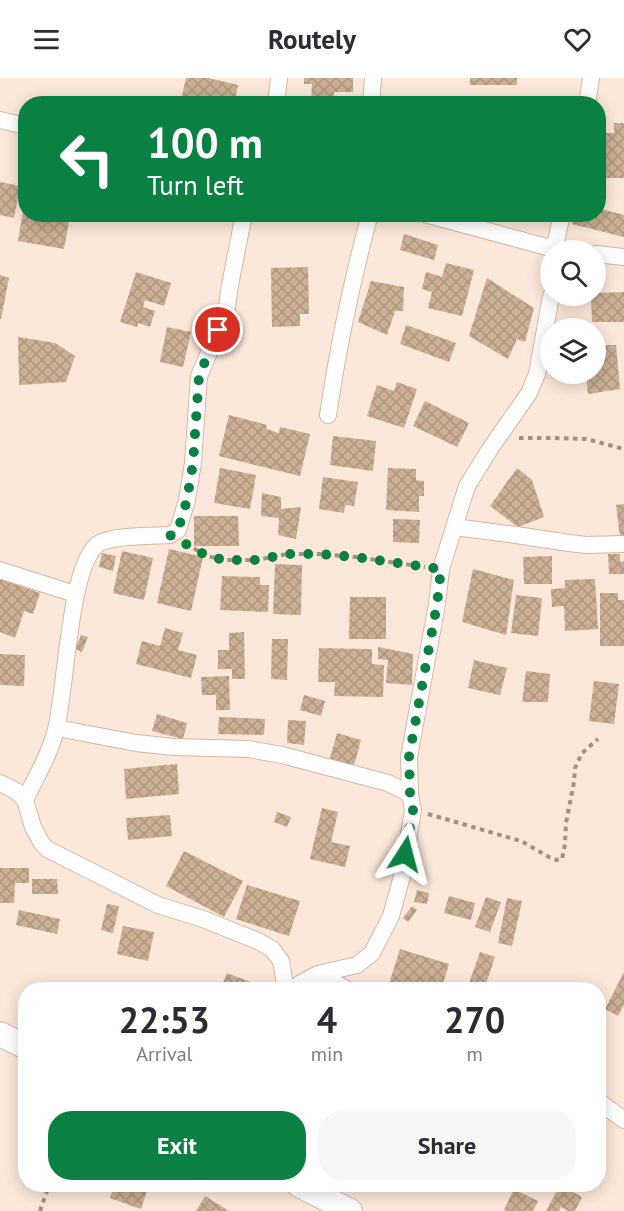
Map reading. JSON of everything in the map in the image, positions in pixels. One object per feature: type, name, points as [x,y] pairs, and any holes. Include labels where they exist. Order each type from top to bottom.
[{"type":"main road","points":[[0,1034],[18,1043]]},
{"type":"main road","points":[[313,1192],[350,1211]]},
{"type":"street","points":[[277,96],[279,78]]},
{"type":"street","points":[[372,96],[373,78]]},
{"type":"street","points":[[588,96],[591,78]]},
{"type":"street","points":[[0,120],[18,124]]},
{"type":"street","points":[[25,800],[50,749],[57,728],[75,594],[89,554],[98,544],[110,539],[170,535],[178,530],[187,500],[193,463],[199,376],[226,313],[242,222]]},
{"type":"street","points":[[328,415],[334,374],[368,222]]},
{"type":"street","points":[[455,222],[540,245]]},
{"type":"street","points":[[559,240],[561,222]]},
{"type":"street","points":[[606,255],[624,257]]},
{"type":"street","points":[[303,982],[318,974],[357,965],[372,953],[391,916],[402,876],[412,802],[409,757],[435,615],[441,569],[467,486],[529,393],[537,374],[549,306]]},
{"type":"street","points":[[454,527],[586,545],[624,544]]},
{"type":"street","points":[[0,570],[75,594]]},
{"type":"street","points":[[57,728],[174,747],[248,749],[282,755],[388,783],[412,802]]},
{"type":"street","points":[[0,783],[16,791],[25,800],[33,827],[47,849],[158,905],[203,919],[258,941],[272,949],[280,961],[284,982]]},
{"type":"street","points":[[318,974],[333,982]]},
{"type":"street","points":[[606,1107],[624,1120]]},
{"type":"path","points":[[497,439],[586,439],[624,449]]},
{"type":"path","points":[[170,535],[207,556],[225,560],[257,560],[287,554],[319,554],[441,569]]},
{"type":"path","points":[[412,802],[521,841],[556,860],[562,859],[575,768],[582,753],[598,740]]},
{"type":"path","points":[[40,1211],[47,1192]]},
{"type":"building","points":[[186,78],[208,78],[238,85],[236,96],[182,96]]},
{"type":"building","points":[[304,78],[353,78],[353,92],[334,92],[334,96],[311,96],[312,84],[304,84]]},
{"type":"building","points":[[470,78],[517,78],[517,85],[470,85]]},
{"type":"building","points":[[614,123],[624,123],[624,178],[606,178],[606,133],[614,133]]},
{"type":"building","points":[[0,182],[18,186],[14,218],[0,215]]},
{"type":"building","points":[[606,210],[624,215],[624,237],[572,224],[572,222],[606,222]]},
{"type":"building","points":[[21,222],[69,222],[64,249],[18,241]]},
{"type":"building","points":[[404,234],[438,245],[434,260],[400,250]]},
{"type":"building","points":[[446,263],[474,270],[462,316],[428,308],[432,292],[422,289],[426,272],[442,277]]},
{"type":"building","points":[[308,267],[309,314],[300,314],[300,326],[272,327],[271,268]]},
{"type":"building","points":[[136,272],[171,283],[164,306],[145,300],[143,307],[155,311],[150,327],[138,323],[137,327],[120,322]]},
{"type":"building","points":[[0,275],[9,278],[1,319],[0,319]]},
{"type":"building","points":[[487,278],[534,308],[525,342],[517,339],[508,359],[469,336]]},
{"type":"building","points":[[371,281],[404,287],[403,311],[395,311],[387,335],[358,322]]},
{"type":"building","points":[[624,292],[624,322],[606,322],[606,318],[592,318],[591,306],[606,306],[606,293]]},
{"type":"building","points":[[406,325],[456,343],[449,362],[400,344]]},
{"type":"building","points":[[167,327],[191,332],[183,367],[160,362]]},
{"type":"building","points":[[18,337],[55,343],[75,356],[66,382],[19,385]]},
{"type":"building","points":[[606,345],[616,345],[620,389],[588,394],[587,384],[606,384]]},
{"type":"building","points":[[397,382],[417,389],[404,428],[367,416],[377,385],[394,391]]},
{"type":"building","points":[[425,401],[469,423],[457,447],[413,426]]},
{"type":"building","points":[[229,415],[267,425],[266,429],[279,433],[280,427],[310,434],[300,476],[219,456]]},
{"type":"building","points":[[333,436],[376,441],[373,471],[330,465]]},
{"type":"building","points":[[220,468],[256,475],[250,509],[214,503]]},
{"type":"building","points":[[388,468],[416,469],[416,480],[424,481],[424,496],[419,496],[419,512],[386,510]]},
{"type":"building","points":[[517,468],[532,480],[544,517],[518,527],[490,506]]},
{"type":"building","points":[[323,477],[358,482],[354,506],[345,505],[344,513],[319,509]]},
{"type":"building","points":[[262,493],[281,497],[281,509],[301,507],[296,539],[278,535],[279,518],[261,516]]},
{"type":"building","points":[[624,504],[624,537],[620,537],[616,505]]},
{"type":"building","points":[[194,516],[238,516],[239,546],[194,546]]},
{"type":"building","points":[[393,519],[420,520],[419,543],[393,542]]},
{"type":"building","points":[[169,549],[203,557],[191,611],[157,603]]},
{"type":"building","points":[[122,551],[153,558],[144,600],[113,593]]},
{"type":"building","points":[[102,553],[116,556],[113,571],[99,567]]},
{"type":"building","points":[[608,554],[620,554],[620,562],[624,561],[624,574],[609,574]]},
{"type":"building","points":[[552,556],[552,584],[524,584],[523,557]]},
{"type":"building","points":[[275,564],[302,565],[301,615],[273,614]]},
{"type":"building","points":[[473,569],[514,580],[506,635],[462,622]]},
{"type":"building","points":[[222,576],[260,577],[260,585],[269,585],[268,612],[220,610]]},
{"type":"building","points":[[0,579],[40,593],[33,614],[24,611],[15,638],[0,632]]},
{"type":"building","points":[[595,579],[598,629],[565,631],[564,606],[552,607],[551,589],[565,588],[565,580]]},
{"type":"building","points":[[600,593],[618,593],[618,600],[624,600],[624,646],[600,646]]},
{"type":"building","points":[[516,595],[542,598],[538,636],[511,633]]},
{"type":"building","points":[[350,597],[386,597],[386,639],[349,639]]},
{"type":"building","points":[[165,628],[183,633],[178,650],[197,655],[191,678],[136,664],[142,641],[160,646]]},
{"type":"building","points":[[244,632],[245,679],[232,679],[232,669],[218,669],[218,650],[229,650],[229,633]]},
{"type":"building","points":[[81,635],[88,637],[82,652],[75,649]]},
{"type":"building","points":[[272,639],[288,639],[287,680],[271,679]]},
{"type":"building","points":[[378,647],[413,654],[412,685],[386,683],[388,660],[378,659]]},
{"type":"building","points":[[319,648],[372,649],[372,664],[384,665],[383,697],[334,696],[335,682],[318,682]]},
{"type":"building","points":[[0,654],[25,655],[24,686],[0,685]]},
{"type":"building","points":[[474,660],[507,668],[500,695],[468,688]]},
{"type":"building","points":[[526,671],[550,674],[548,702],[522,702]]},
{"type":"building","points":[[229,676],[230,710],[216,710],[216,695],[202,695],[201,677]]},
{"type":"building","points":[[594,681],[619,684],[614,724],[589,721]]},
{"type":"building","points":[[304,695],[325,701],[321,716],[300,710]]},
{"type":"building","points":[[157,714],[187,723],[183,739],[152,731]]},
{"type":"building","points":[[219,717],[265,719],[264,735],[218,734]]},
{"type":"building","points":[[288,720],[306,721],[304,745],[287,743]]},
{"type":"building","points":[[337,733],[361,740],[353,769],[329,762]]},
{"type":"building","points":[[177,764],[179,794],[126,799],[124,769]]},
{"type":"building","points":[[322,808],[338,812],[331,842],[350,846],[345,867],[310,859]]},
{"type":"building","points":[[277,812],[291,817],[287,827],[274,822]]},
{"type":"building","points":[[170,815],[172,836],[128,840],[126,818]]},
{"type":"building","points":[[184,851],[243,881],[224,917],[166,886]]},
{"type":"building","points":[[0,868],[29,868],[29,883],[15,883],[14,903],[0,903]]},
{"type":"building","points":[[32,879],[57,879],[58,894],[32,894]]},
{"type":"building","points":[[247,885],[300,901],[289,936],[236,919]]},
{"type":"building","points":[[417,890],[429,893],[427,904],[414,902]]},
{"type":"building","points":[[449,896],[475,903],[471,920],[444,913]]},
{"type":"building","points":[[486,897],[501,902],[490,932],[475,927]]},
{"type":"building","points":[[507,898],[522,901],[512,946],[498,943]]},
{"type":"building","points":[[107,904],[119,906],[113,933],[101,930]]},
{"type":"building","points":[[412,906],[417,910],[408,922],[403,918]]},
{"type":"building","points":[[19,910],[60,919],[57,934],[16,925]]},
{"type":"building","points":[[123,926],[154,932],[148,961],[117,954]]},
{"type":"building","points":[[400,949],[449,964],[443,982],[390,982]]},
{"type":"building","points":[[480,952],[495,957],[487,982],[469,982]]},
{"type":"building","points":[[624,972],[624,1005],[618,1016],[606,1010]]},
{"type":"building","points":[[227,973],[250,982],[223,982]]},
{"type":"building","points":[[112,1192],[147,1192],[141,1209],[110,1198]]},
{"type":"building","points":[[513,1192],[520,1192],[538,1201],[533,1211],[504,1210]]},
{"type":"building","points":[[556,1192],[573,1192],[582,1197],[575,1211],[568,1211],[561,1207],[559,1211],[546,1211]]},
{"type":"building","points":[[205,1196],[229,1211],[196,1211]]},
{"type":"route","points":[[218,330],[199,376],[193,463],[183,519],[178,530],[170,535],[207,556],[225,560],[257,560],[287,554],[319,554],[441,569],[437,604],[409,757],[413,810],[405,854]]}]
